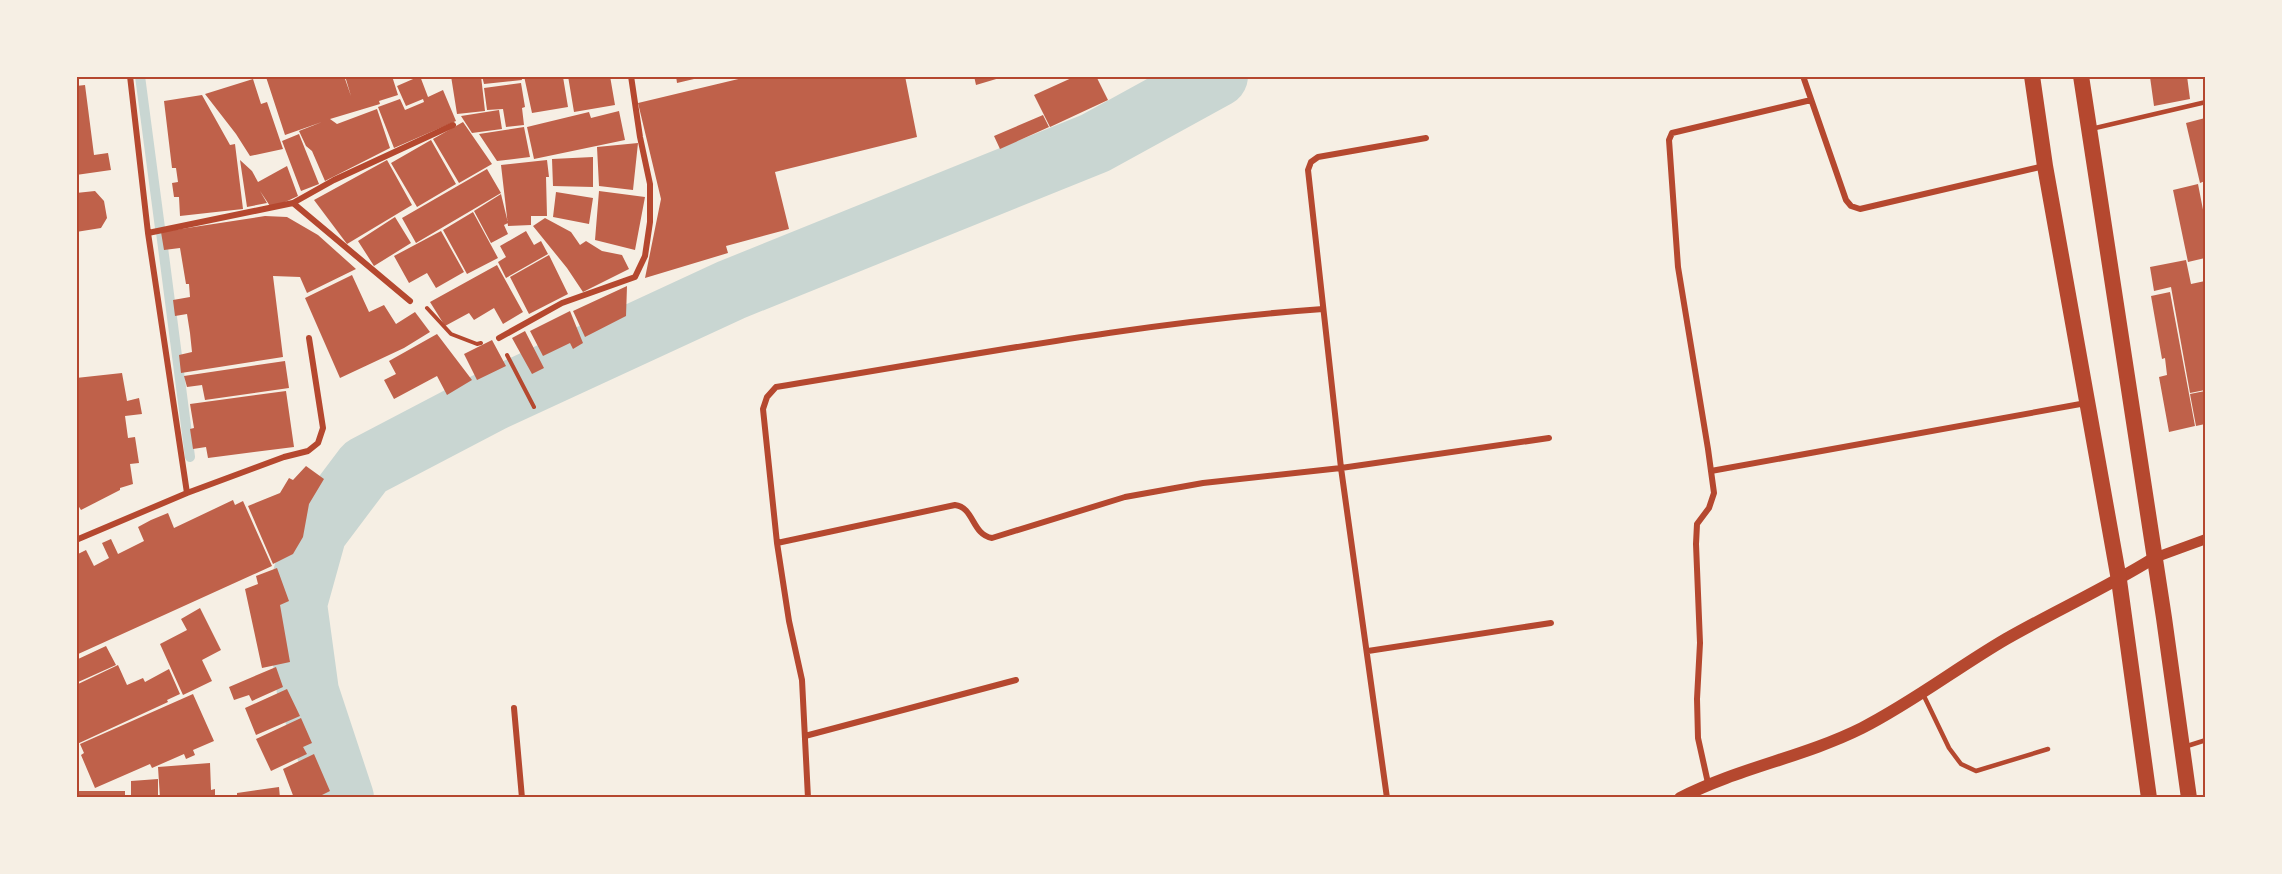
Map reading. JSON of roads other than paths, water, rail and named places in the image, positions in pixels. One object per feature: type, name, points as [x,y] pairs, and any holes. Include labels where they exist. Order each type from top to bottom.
[{"type":"highway","points":[[2032,76],[2045,166],[2119,580],[2149,798]]},
{"type":"highway","points":[[2081,76],[2189,798]]},
{"type":"main road","points":[[1680,798],[1708,783],[1790,757],[1862,728],[2007,639],[2119,580],[2154,558]]},
{"type":"street","points":[[130,76],[148,233],[187,493]]},
{"type":"street","points":[[498,338],[562,303],[635,277],[645,256],[650,222],[650,184],[631,76]]},
{"type":"street","points":[[1803,76],[1845,200],[1851,206],[1860,209],[2045,166]]},
{"type":"street","points":[[1708,783],[1698,738],[1700,643],[1696,544],[1697,524],[1709,508],[1714,493],[1678,267],[1668,150],[1669,136],[1672,133],[1811,100]]},
{"type":"street","points":[[148,233],[293,203],[334,180],[453,125]]},
{"type":"street","points":[[1387,798],[1341,468],[1308,170],[1311,162],[1318,157],[1426,138]]},
{"type":"street","points":[[293,203],[410,301]]},
{"type":"street","points":[[808,798],[802,680],[789,621],[777,543],[763,410],[767,397],[776,387],[1100,335],[1246,315],[1323,309]]},
{"type":"street","points":[[76,540],[187,493],[284,457],[308,451],[318,443],[323,428],[309,338]]},
{"type":"street","points":[[1711,471],[2087,402]]},
{"type":"street","points":[[777,543],[955,505],[965,509],[981,534],[987,537],[1002,536],[1125,497],[1203,483],[1341,468],[1549,438]]},
{"type":"street","points":[[2154,558],[2205,539]]},
{"type":"street","points":[[1368,651],[1551,623]]},
{"type":"street","points":[[805,736],[1016,680]]},
{"type":"street","points":[[514,708],[522,798]]},
{"type":"lane","points":[[2088,130],[2205,102]]},
{"type":"lane","points":[[1922,692],[1949,748],[1961,764],[1976,771],[2048,749]]},
{"type":"lane","points":[[2182,748],[2205,740]]},
{"type":"waterway","points":[[140,76],[160,228]]},
{"type":"waterway","points":[[343,798],[308,692],[296,604],[316,532],[365,467],[493,400],[731,290],[1095,143],[1217,76]]},
{"type":"waterway","points":[[161,232],[190,457]]}]
